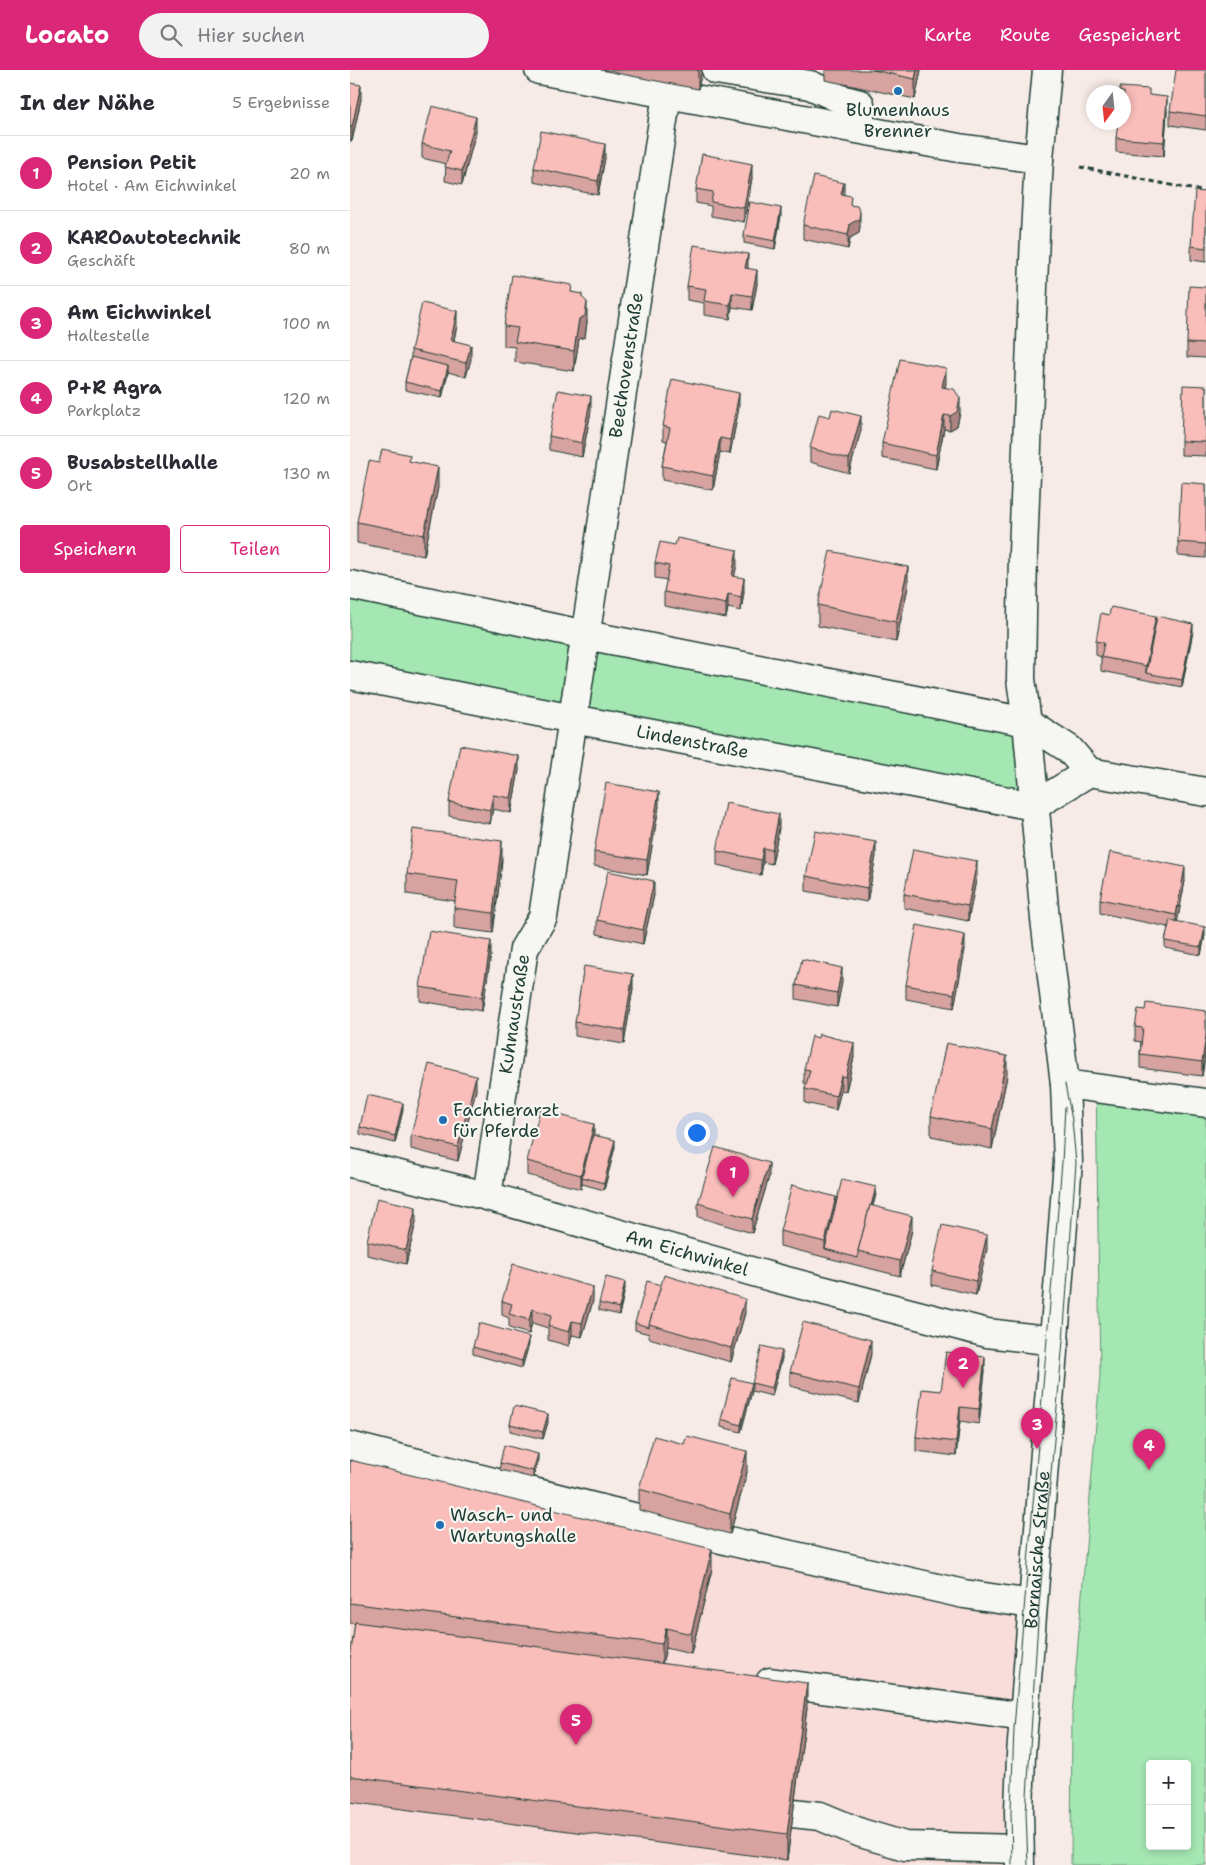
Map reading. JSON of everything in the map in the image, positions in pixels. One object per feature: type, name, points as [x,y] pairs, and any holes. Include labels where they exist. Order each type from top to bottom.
[{"type":"street","points":[[539,70],[959,148],[1039,159]]},
{"type":"street","points":[[716,70],[810,85],[841,99],[860,104],[860,129]]},
{"type":"street","name":"Bornaische Straße","points":[[1019,1857],[1019,1811],[1024,1716],[1068,1162],[1065,1084],[1045,919],[1027,722],[1021,679],[1023,553],[1039,159],[1047,70]]},
{"type":"street","name":"Beethovenstraße","points":[[573,719],[667,94]]},
{"type":"street","points":[[350,585],[586,635],[1027,722],[1069,749],[1089,772],[1206,792]]},
{"type":"street","name":"Lindenstraße","points":[[350,675],[1034,806]]},
{"type":"street","name":"Kuhnaustraße","points":[[487,1196],[524,949],[543,917],[573,719]]},
{"type":"street","points":[[1034,806],[1089,772]]},
{"type":"street","points":[[1065,1084],[1206,1103]]},
{"type":"street","name":"Am Eichwinkel","points":[[350,1163],[487,1196],[775,1278],[987,1334],[1055,1341]]},
{"type":"street","points":[[350,1446],[728,1541],[964,1594],[1032,1604]]},
{"type":"street","points":[[741,1678],[1024,1716]]},
{"type":"street","points":[[793,1812],[820,1816],[862,1834],[905,1846],[1019,1857]]},
{"type":"path","points":[[1080,167],[1206,192]]},
{"type":"shaded area","points":[[350,1446],[1026,1603],[1020,1865],[350,1865]]},
{"type":"green space","points":[[350,585],[1027,722],[1034,806],[350,675]]},
{"type":"green space","points":[[1096,1077],[1206,1091],[1206,1865],[1071,1865],[1072,1716],[1100,1375]]},
{"type":"building","points":[[873,70],[917,70],[915,79]]},
{"type":"building","points":[[1176,70],[1206,70],[1206,116],[1170,111]]},
{"type":"building","points":[[350,83],[361,85],[352,127],[350,127]]},
{"type":"building","points":[[1131,88],[1149,89],[1149,95],[1167,97],[1164,142],[1116,138],[1117,130],[1131,130]]},
{"type":"building","points":[[432,106],[476,117],[462,171],[445,167],[450,151],[422,144]]},
{"type":"building","points":[[541,131],[605,144],[598,181],[534,168]]},
{"type":"building","points":[[702,154],[752,164],[744,208],[711,202],[713,192],[696,189]]},
{"type":"building","points":[[814,176],[844,183],[841,194],[851,196],[850,205],[857,206],[860,212],[859,219],[850,224],[848,235],[803,225]]},
{"type":"building","points":[[1195,191],[1206,192],[1206,248],[1191,246]]},
{"type":"building","points":[[750,202],[781,208],[775,241],[744,235]]},
{"type":"building","points":[[694,245],[748,254],[745,268],[757,270],[752,296],[732,293],[730,305],[704,301],[706,289],[687,286]]},
{"type":"building","points":[[512,275],[572,285],[571,292],[582,294],[582,297],[587,302],[585,316],[579,319],[574,351],[515,342],[518,328],[504,326]]},
{"type":"building","points":[[1189,286],[1206,287],[1206,344],[1187,343]]},
{"type":"building","points":[[422,303],[457,311],[451,340],[471,345],[466,363],[411,350]]},
{"type":"building","points":[[411,357],[448,366],[442,391],[405,382]]},
{"type":"building","points":[[900,359],[946,368],[942,387],[954,389],[960,398],[957,412],[950,416],[944,415],[936,455],[882,443]]},
{"type":"building","points":[[672,379],[739,393],[730,440],[720,438],[713,476],[662,466],[670,428],[663,426]]},
{"type":"building","points":[[1183,385],[1206,386],[1206,442],[1181,441]]},
{"type":"building","points":[[558,390],[591,396],[582,443],[549,436]]},
{"type":"building","points":[[832,409],[861,416],[849,459],[810,448],[819,414],[830,417]]},
{"type":"building","points":[[382,449],[410,455],[409,461],[438,467],[424,535],[357,522],[369,461],[379,463]]},
{"type":"building","points":[[1181,482],[1206,484],[1206,544],[1178,542]]},
{"type":"building","points":[[677,538],[737,550],[732,576],[744,578],[741,597],[728,594],[726,604],[664,592],[669,566],[655,563],[660,542],[675,545]]},
{"type":"building","points":[[830,551],[908,567],[896,622],[818,605]]},
{"type":"building","points":[[1111,607],[1156,616],[1146,666],[1101,657],[1104,643],[1096,641],[1101,613],[1109,615]]},
{"type":"building","points":[[1157,616],[1193,624],[1182,680],[1146,673]]},
{"type":"building","points":[[460,745],[519,756],[511,798],[493,795],[490,810],[449,802]]},
{"type":"building","points":[[606,783],[659,792],[647,860],[594,852]]},
{"type":"building","points":[[726,803],[779,814],[772,850],[763,848],[761,860],[717,851]]},
{"type":"building","points":[[413,829],[502,841],[493,913],[454,908],[458,881],[407,874]]},
{"type":"building","points":[[815,831],[876,842],[867,888],[806,876]]},
{"type":"building","points":[[913,849],[977,861],[968,906],[904,894]]},
{"type":"building","points":[[1110,852],[1185,867],[1176,915],[1100,899]]},
{"type":"building","points":[[608,871],[654,881],[643,930],[597,920]]},
{"type":"building","points":[[1170,920],[1205,927],[1201,947],[1165,941]]},
{"type":"building","points":[[917,925],[965,935],[954,994],[906,985]]},
{"type":"building","points":[[429,931],[491,941],[482,997],[420,987]]},
{"type":"building","points":[[802,959],[842,968],[837,993],[796,985]]},
{"type":"building","points":[[584,966],[633,974],[624,1030],[575,1022]]},
{"type":"building","points":[[1146,1003],[1206,1011],[1206,1036],[1202,1062],[1140,1054],[1143,1028],[1135,1027],[1138,1009],[1145,1010]]},
{"type":"building","points":[[819,1034],[854,1043],[846,1077],[841,1076],[836,1096],[805,1089],[810,1070],[804,1069],[812,1036],[818,1038]]},
{"type":"building","points":[[946,1043],[1007,1056],[992,1129],[931,1116]]},
{"type":"building","name":"Fachtierarzt für Pferde","points":[[429,1064],[476,1076],[458,1147],[411,1135]]},
{"type":"building","points":[[367,1095],[403,1103],[395,1136],[360,1127]]},
{"type":"building","points":[[540,1110],[594,1124],[581,1175],[527,1161]]},
{"type":"building","points":[[593,1135],[615,1140],[604,1183],[582,1177]]},
{"type":"building","points":[[715,1147],[769,1163],[752,1219],[698,1203]]},
{"type":"building","points":[[842,1179],[876,1187],[858,1251],[858,1258],[825,1249]]},
{"type":"building","points":[[792,1185],[836,1197],[825,1242],[780,1231]]},
{"type":"building","points":[[377,1198],[416,1207],[406,1250],[367,1241]]},
{"type":"building","points":[[870,1205],[912,1216],[900,1261],[858,1251]]},
{"type":"building","points":[[942,1225],[987,1235],[976,1281],[932,1271]]},
{"type":"building","points":[[513,1264],[593,1287],[582,1323],[572,1321],[569,1332],[548,1326],[552,1315],[532,1309],[529,1320],[509,1314],[512,1304],[502,1301]]},
{"type":"building","points":[[664,1275],[745,1299],[731,1348],[649,1324]]},
{"type":"building","points":[[606,1277],[625,1282],[619,1308],[599,1303]]},
{"type":"building","points":[[647,1281],[661,1285],[649,1327],[635,1323]]},
{"type":"building","points":[[803,1322],[871,1340],[859,1389],[790,1372]]},
{"type":"building","points":[[479,1323],[529,1337],[522,1361],[473,1347]]},
{"type":"building","points":[[762,1346],[782,1351],[772,1388],[752,1383]]},
{"type":"building","points":[[946,1352],[985,1357],[979,1409],[960,1407],[956,1442],[916,1437],[922,1389],[941,1391]]},
{"type":"building","points":[[732,1378],[752,1383],[741,1425],[721,1419]]},
{"type":"building","points":[[514,1406],[548,1414],[543,1432],[510,1424]]},
{"type":"building","points":[[654,1436],[684,1444],[687,1436],[747,1451],[730,1514],[639,1489]]},
{"type":"building","points":[[504,1445],[538,1454],[533,1471],[500,1463]]},
{"type":"building","name":"Wasch- und Wartungshalle","points":[[350,1460],[712,1549],[691,1634],[666,1628],[662,1644],[350,1603]]},
{"type":"building","points":[[355,1622],[807,1683],[787,1834],[350,1776],[350,1659]]},
{"type":"tram line","points":[[1028,1865],[1026,1812],[1039,1605],[1063,1341],[1076,1163],[1072,1120],[1065,1084]]},
{"type":"tram line","points":[[1012,1865],[1011,1811],[1014,1728],[1062,1162],[1065,1107]]},
{"type":"place","name":"Blumenhaus Brenner","points":[[898,91]]},
{"type":"place","name":"Fachtierarzt für Pferde","points":[[443,1120]]},
{"type":"place","name":"Pension Petit","points":[[733,1197]]},
{"type":"place","name":"KAROautotechnik","points":[[963,1388]]},
{"type":"place","name":"Am Eichwinkel","points":[[1037,1449]]},
{"type":"place","name":"P+R Agra","points":[[1149,1470]]},
{"type":"place","name":"Wasch- und Wartungshalle","points":[[440,1525]]},
{"type":"place","name":"Busabstellhalle","points":[[576,1745]]}]
